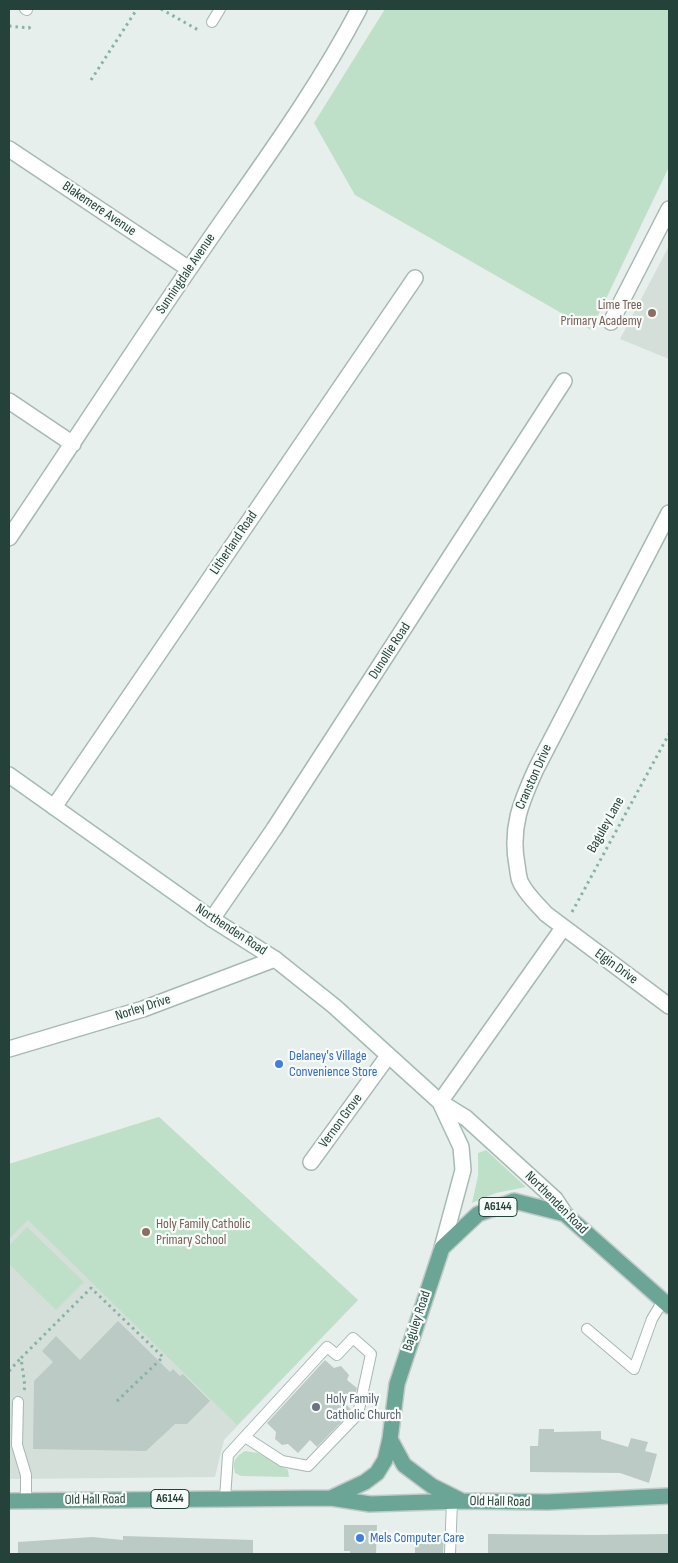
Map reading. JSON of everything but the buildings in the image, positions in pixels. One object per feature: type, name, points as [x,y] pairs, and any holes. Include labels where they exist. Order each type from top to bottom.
[{"type":"main road","name":"Baguley Road","points":[[390,1439],[397,1384],[442,1248],[478,1214],[514,1201],[565,1214]]},
{"type":"main road","name":"Northenden Road","points":[[565,1214],[666,1304]]},
{"type":"main road","name":"Old Hall Road","points":[[331,1498],[365,1482],[377,1473],[385,1460],[390,1439]]},
{"type":"main road","name":"A6144","points":[[390,1439],[404,1465],[432,1486],[457,1501]]},
{"type":"main road","name":"Old Hall Road","points":[[9,1501],[331,1498],[370,1504],[457,1501],[548,1502],[669,1496]]},
{"type":"street","name":"Sunningdale Avenue","points":[[9,538],[189,269],[304,102],[342,41],[359,9]]},
{"type":"street","name":"Blakemere Avenue","points":[[9,149],[189,269]]},
{"type":"street","points":[[611,322],[669,208]]},
{"type":"street","name":"Litherland Road","points":[[54,807],[415,278]]},
{"type":"street","name":"Dunollie Road","points":[[212,920],[274,830],[564,381]]},
{"type":"street","points":[[9,401],[73,444]]},
{"type":"street","name":"Cranston Drive","points":[[563,928],[546,914],[520,880],[515,855],[514,828],[520,803],[536,768],[669,514]]},
{"type":"street","name":"Northenden Road","points":[[9,775],[212,920],[275,959],[334,1006],[440,1102],[466,1118],[555,1199],[565,1214]]},
{"type":"street","points":[[440,1102],[563,928]]},
{"type":"street","name":"Elgin Drive","points":[[563,928],[669,1006]]},
{"type":"street","name":"Norley Drive","points":[[9,1049],[143,1010],[275,959]]},
{"type":"street","name":"Vernon Grove","points":[[311,1162],[388,1056]]},
{"type":"street","name":"Northenden Road","points":[[440,1102],[461,1147],[463,1170],[442,1248]]},
{"type":"lane","points":[[212,22],[220,9]]},
{"type":"lane","points":[[587,1329],[634,1369],[652,1319],[666,1304]]},
{"type":"lane","points":[[225,1498],[228,1455],[327,1347],[337,1356],[354,1338],[371,1354],[358,1414],[308,1466],[282,1461],[245,1437]]},
{"type":"lane","points":[[18,1402],[17,1444],[26,1475],[26,1501]]},
{"type":"lane","points":[[450,1554],[457,1501]]},
{"type":"path","points":[[91,80],[137,9]]},
{"type":"path","points":[[161,9],[206,34],[212,22]]},
{"type":"path","name":"Baguley Lane","points":[[563,928],[669,734]]},
{"type":"path","points":[[9,1371],[91,1288],[163,1357],[115,1403]]},
{"type":"path","points":[[18,1402],[25,1387],[21,1358]]},
{"type":"shaded area","name":"Lime Tree Primary Academy","points":[[669,246],[669,359],[620,339]]},
{"type":"shaded area","name":"Holy Family Catholic Primary School","points":[[159,1117],[358,1300],[224,1440],[215,1477],[9,1479],[9,1164]]},
{"type":"green space","points":[[385,9],[669,9],[669,167],[591,330],[355,195],[314,123]]},
{"type":"green space","points":[[159,1117],[358,1300],[237,1425],[28,1220],[9,1239],[9,1164]]},
{"type":"green space","points":[[486,1150],[526,1187],[496,1193],[472,1203],[478,1176],[478,1153]]},
{"type":"green space","points":[[27,1227],[84,1282],[56,1310],[9,1264],[9,1246]]},
{"type":"green space","points":[[245,1451],[258,1453],[288,1470],[289,1477],[241,1476],[235,1473],[235,1460]]},
{"type":"place","name":"Lime Tree Primary Academy","points":[[652,313]]},
{"type":"place","name":"Delaney's Village Convenience Store","points":[[279,1064]]},
{"type":"place","name":"Holy Family Catholic Primary School","points":[[146,1232]]},
{"type":"place","name":"Holy Family Catholic Church","points":[[316,1407]]},
{"type":"place","name":"Mels Computer Care","points":[[360,1538]]}]
